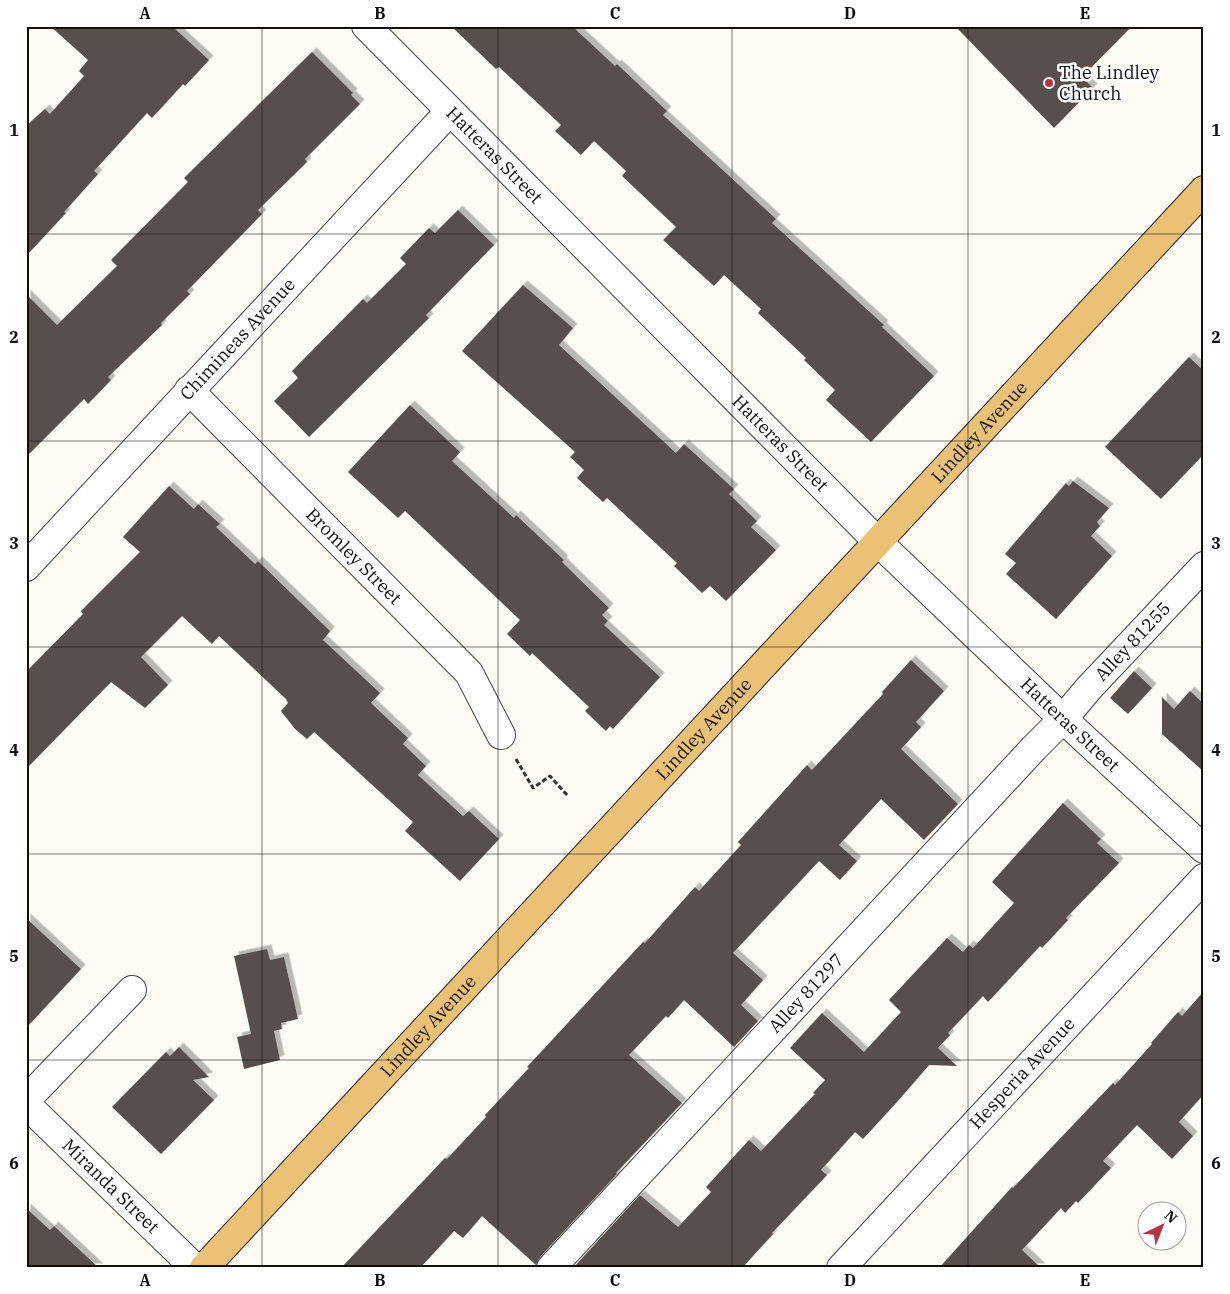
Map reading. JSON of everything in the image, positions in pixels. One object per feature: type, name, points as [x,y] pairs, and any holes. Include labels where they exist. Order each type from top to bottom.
[{"type":"main road","name":"Lindley Avenue","points":[[204,1268],[1204,190]]},
{"type":"street","name":"Hatteras Street","points":[[366,26],[878,542],[1063,719],[1204,849]]},
{"type":"street","name":"Chimineas Avenue","points":[[26,567],[450,111]]},
{"type":"street","name":"Bromley Street","points":[[189,390],[469,673],[501,735]]},
{"type":"street","name":"Alley 81255","points":[[1063,719],[1204,566]]},
{"type":"street","name":"Alley 81297","points":[[551,1268],[1063,719]]},
{"type":"street","name":"Hesperia Avenue","points":[[841,1268],[1204,878]]},
{"type":"street","points":[[26,1100],[132,990]]},
{"type":"street","name":"Miranda Street","points":[[26,1104],[195,1268]]},
{"type":"path","points":[[501,735],[533,788],[550,776],[567,795]]},
{"type":"building","points":[[50,26],[172,26],[209,60],[185,86],[183,84],[152,118],[147,113],[94,171],[98,174],[64,212],[66,213],[26,256],[26,126],[45,109],[50,114],[84,76],[79,71],[88,60]]},
{"type":"building","points":[[451,26],[572,26],[615,66],[617,64],[667,111],[663,115],[776,219],[772,223],[884,325],[882,327],[934,376],[871,442],[826,400],[835,390],[804,360],[806,358],[758,313],[761,309],[724,275],[714,286],[663,240],[676,227],[622,176],[626,171],[594,141],[581,155],[555,131],[561,125],[499,67],[496,69]]},
{"type":"building","name":"The Lindley Church","points":[[955,26],[1132,26],[1082,77],[1093,88],[1054,128]]},
{"type":"building","points":[[312,52],[353,93],[351,95],[360,104],[305,159],[307,162],[258,210],[262,214],[187,291],[190,294],[161,323],[162,325],[108,377],[111,380],[88,404],[84,399],[26,457],[26,294],[57,325],[117,266],[111,260],[188,182],[184,178]]},
{"type":"building","points":[[458,210],[494,245],[426,315],[429,318],[309,437],[274,401],[298,378],[292,371],[363,299],[367,303],[406,264],[400,258],[429,228],[435,233]]},
{"type":"building","points":[[523,285],[573,328],[559,345],[676,453],[684,444],[734,489],[729,494],[757,521],[751,527],[776,550],[726,601],[710,586],[702,593],[674,566],[677,563],[607,498],[603,502],[577,478],[584,470],[570,457],[575,452],[462,351]]},
{"type":"building","points":[[1189,357],[1204,371],[1204,454],[1161,499],[1105,447]]},
{"type":"building","points":[[410,405],[460,452],[452,461],[514,518],[516,515],[564,560],[562,562],[609,608],[602,615],[608,621],[604,625],[660,677],[613,729],[610,726],[606,731],[585,711],[589,707],[532,653],[530,656],[507,634],[520,620],[405,511],[398,518],[348,472]]},
{"type":"building","points":[[1073,481],[1109,508],[1097,522],[1100,526],[1091,536],[1112,556],[1056,619],[1006,574],[1016,563],[1005,554],[1066,483],[1069,486]]},
{"type":"building","points":[[169,486],[194,509],[198,504],[220,524],[216,527],[255,564],[258,561],[330,631],[323,640],[380,693],[371,703],[408,738],[403,744],[426,766],[418,775],[463,816],[469,811],[499,839],[460,881],[405,831],[413,822],[314,732],[307,739],[295,729],[281,711],[288,703],[286,699],[219,636],[212,644],[182,616],[141,657],[168,685],[145,708],[111,682],[26,769],[26,672],[83,614],[81,611],[140,552],[123,537]]},
{"type":"building","points":[[911,660],[944,691],[916,722],[921,727],[901,749],[958,804],[924,840],[881,799],[839,845],[857,861],[840,880],[819,861],[733,953],[763,980],[741,1005],[758,1021],[734,1047],[684,1000],[629,1055],[682,1103],[540,1257],[536,1265],[482,1216],[463,1238],[454,1231],[420,1268],[341,1268],[445,1158],[447,1159],[529,1068],[527,1067],[643,942],[645,943],[695,887],[699,891],[741,845],[738,842],[807,765],[812,770],[883,694],[882,692]]},
{"type":"building","points":[[1134,671],[1152,688],[1128,714],[1110,698]]},
{"type":"building","points":[[1190,691],[1204,704],[1204,772],[1162,734],[1162,697],[1174,709]]},
{"type":"building","points":[[1063,803],[1101,839],[1097,843],[1119,863],[1066,918],[1068,920],[1042,948],[1040,946],[988,1002],[983,996],[948,1033],[950,1035],[938,1048],[957,1066],[929,1065],[863,1139],[855,1132],[821,1170],[827,1175],[742,1268],[573,1268],[640,1195],[678,1227],[711,1192],[706,1187],[749,1140],[761,1151],[815,1094],[813,1093],[825,1080],[790,1048],[822,1013],[864,1052],[901,1012],[889,1000],[947,938],[963,952],[969,945],[973,948],[1014,903],[992,882]]},
{"type":"building","points":[[26,918],[81,969],[26,1028]]},
{"type":"building","points":[[267,949],[270,960],[284,957],[298,1019],[281,1023],[282,1029],[274,1031],[280,1060],[244,1069],[237,1037],[251,1034],[234,956]]},
{"type":"building","points":[[1204,991],[1204,1094],[1179,1122],[1193,1136],[1172,1159],[1137,1125],[1103,1161],[1111,1168],[1078,1203],[1076,1201],[1065,1213],[1061,1208],[1022,1250],[1041,1268],[939,1268],[1012,1187],[1113,1083],[1115,1085],[1178,1012],[1182,1016]]},
{"type":"building","points":[[179,1047],[209,1077],[193,1080],[214,1100],[161,1154],[112,1107],[166,1052],[170,1056]]},
{"type":"building","points":[[26,1208],[50,1230],[54,1226],[99,1268],[26,1268]]},
{"type":"place","name":"The Lindley Church","points":[[1049,83]]}]
